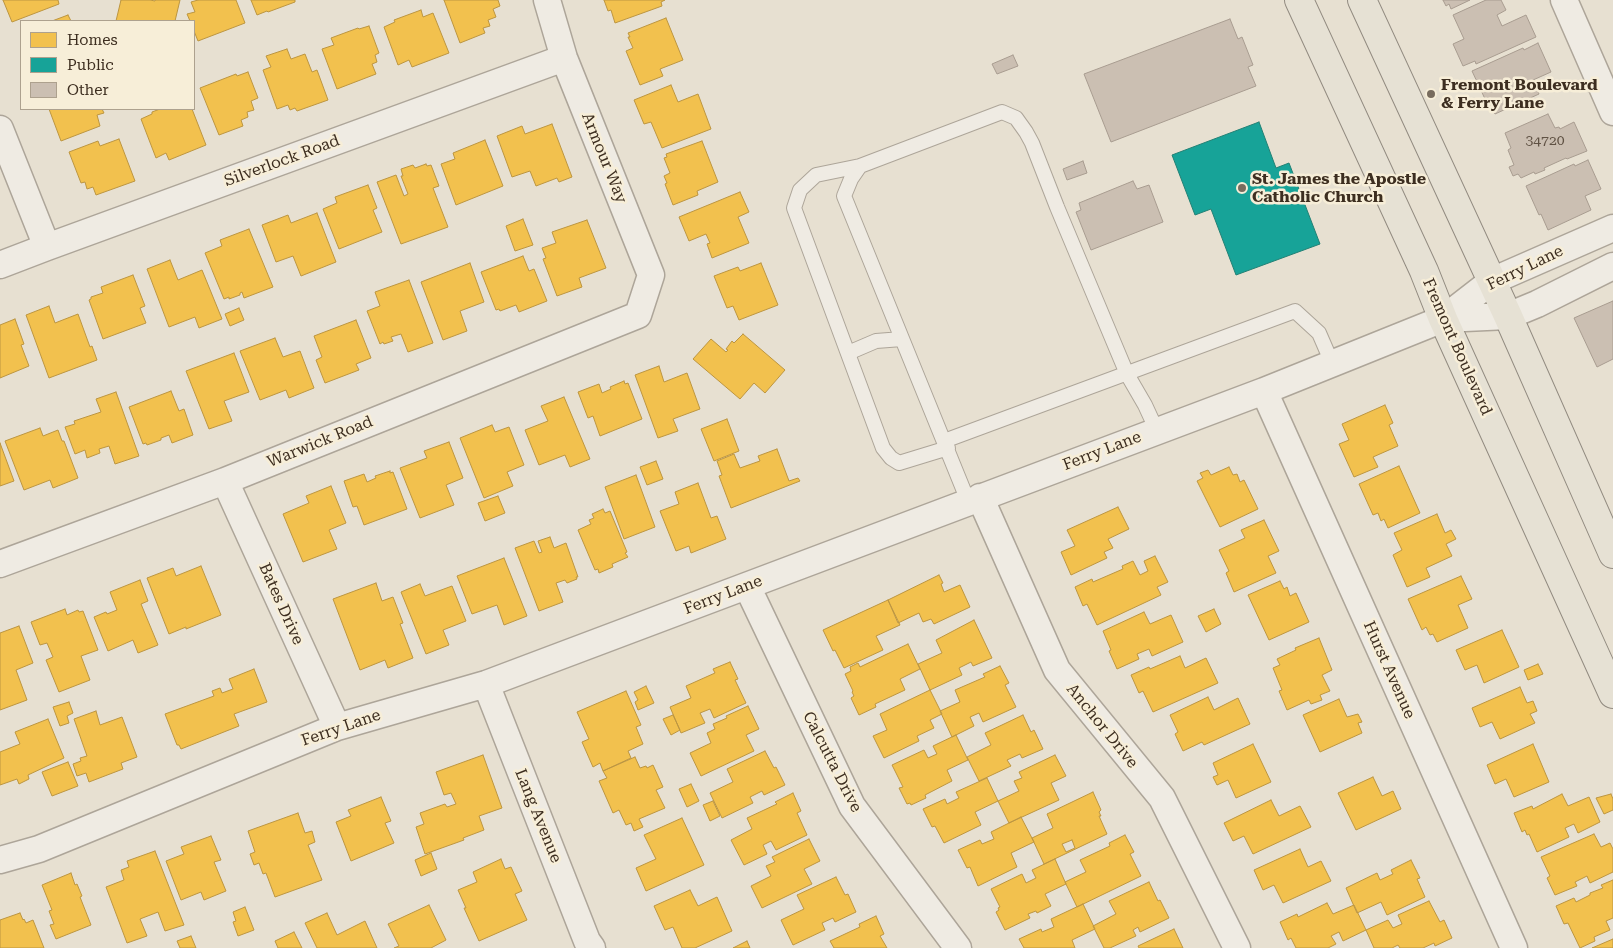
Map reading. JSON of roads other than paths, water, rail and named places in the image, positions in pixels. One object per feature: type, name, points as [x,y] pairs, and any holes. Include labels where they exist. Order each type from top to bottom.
[{"type":"main road","name":"Fremont Boulevard","points":[[1299,0],[1424,271],[1443,319],[1613,694]]},
{"type":"main road","points":[[1362,0],[1508,316],[1613,554]]},
{"type":"street","name":"Armour Way","points":[[548,0],[564,58],[651,275],[638,315]]},
{"type":"street","points":[[1564,0],[1613,112]]},
{"type":"street","name":"Silverlock Road","points":[[0,265],[47,246],[564,58]]},
{"type":"street","points":[[0,128],[47,246]]},
{"type":"street","name":"Ferry Lane","points":[[0,860],[39,849],[337,727],[486,684],[1264,391],[1443,319],[1492,281],[1613,228]]},
{"type":"street","name":"Ferry Lane","points":[[1443,319],[1508,316],[1537,304],[1613,266]]},
{"type":"street","name":"Warwick Road","points":[[0,564],[225,480],[638,315]]},
{"type":"street","name":"Hurst Avenue","points":[[1264,391],[1514,948]]},
{"type":"street","name":"Bates Drive","points":[[225,480],[337,727]]},
{"type":"street","name":"Anchor Drive","points":[[974,499],[1056,670],[1162,798],[1237,948]]},
{"type":"street","name":"Calcutta Drive","points":[[747,586],[852,806],[958,948]]},
{"type":"street","name":"Lang Avenue","points":[[486,684],[584,946]]},
{"type":"lane","points":[[1157,431],[1127,374],[1032,143],[1016,118],[1002,112],[860,166],[816,175],[800,190],[794,208],[883,448],[891,458],[899,463],[1127,374],[1295,311],[1319,333],[1332,364]]},
{"type":"lane","points":[[860,166],[844,196],[946,445],[974,499]]},
{"type":"lane","points":[[848,353],[876,341],[902,339]]},
{"type":"place","name":"Fremont Boulevard & Ferry Lane","points":[[1431,94]]},
{"type":"place","name":"St. James the Apostle Catholic Church","points":[[1242,188]]}]
